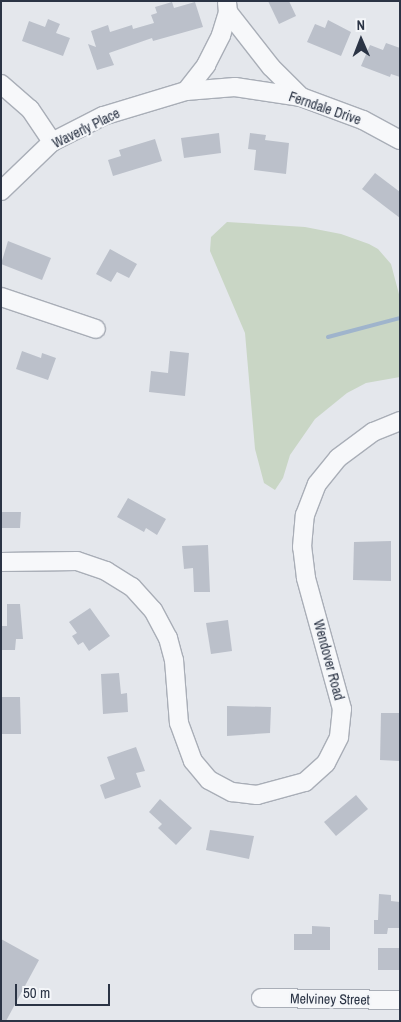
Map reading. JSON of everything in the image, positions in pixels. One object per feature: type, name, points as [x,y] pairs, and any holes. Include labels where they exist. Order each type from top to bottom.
[{"type":"street","points":[[186,91],[206,65],[228,7]]},
{"type":"street","points":[[228,7],[272,67],[301,97]]},
{"type":"street","points":[[1,84],[30,109],[52,142]]},
{"type":"street","name":"Ferndale Drive","points":[[186,91],[235,87],[301,97],[363,120],[400,140]]},
{"type":"street","name":"Waverly Place","points":[[1,190],[52,142],[103,116],[186,91]]},
{"type":"street","points":[[1,297],[96,328]]},
{"type":"street","name":"Wendover Road","points":[[1,562],[76,561],[106,571],[132,587],[153,610],[168,638],[174,660],[179,723],[193,761],[209,780],[232,792],[257,795],[305,782],[326,763],[339,737],[342,709],[306,578],[302,547],[306,515],[317,484],[338,458],[373,432],[400,420]]},
{"type":"street","name":"Melviney Street","points":[[261,998],[400,1000]]},
{"type":"green space","points":[[227,222],[305,227],[341,234],[369,244],[378,249],[391,264],[400,298],[400,377],[366,383],[347,393],[315,419],[290,455],[283,478],[275,490],[264,483],[255,449],[245,333],[210,251],[211,237]]},
{"type":"building","points":[[268,1],[289,1],[296,16],[279,24]]},
{"type":"building","points":[[172,2],[174,8],[195,2],[203,27],[153,41],[152,38],[109,53],[114,65],[97,70],[88,44],[96,47],[91,31],[108,25],[110,32],[132,25],[133,29],[154,23],[151,15],[157,13],[155,7]]},
{"type":"building","points":[[48,19],[60,24],[56,33],[70,38],[63,56],[22,41],[29,21],[45,27]]},
{"type":"building","points":[[328,20],[351,32],[341,56],[307,42],[315,24],[325,28]]},
{"type":"building","points":[[386,43],[400,48],[400,77],[391,74],[390,77],[361,66],[370,45],[383,50]]},
{"type":"building","points":[[219,133],[221,153],[184,158],[181,138]]},
{"type":"building","points":[[250,133],[266,135],[265,140],[289,143],[286,174],[254,170],[256,150],[248,149]]},
{"type":"building","points":[[155,139],[162,161],[113,176],[108,160],[121,156],[119,150]]},
{"type":"building","points":[[375,173],[400,192],[400,218],[362,189]]},
{"type":"building","points":[[8,241],[51,258],[42,280],[1,264]]},
{"type":"building","points":[[110,249],[137,264],[129,278],[117,272],[111,282],[96,274]]},
{"type":"building","points":[[22,351],[41,358],[42,353],[56,358],[48,380],[16,369]]},
{"type":"building","points":[[170,351],[189,353],[185,396],[149,392],[151,371],[168,373]]},
{"type":"building","points":[[128,498],[166,519],[157,535],[146,528],[144,532],[117,517]]},
{"type":"building","points":[[1,512],[21,512],[20,528],[1,528]]},
{"type":"building","points":[[391,541],[391,581],[353,580],[354,542]]},
{"type":"building","points":[[208,545],[210,592],[194,592],[193,568],[184,569],[182,546]]},
{"type":"building","points":[[7,604],[20,604],[23,639],[16,639],[15,650],[1,650],[1,626],[7,626]]},
{"type":"building","points":[[90,608],[110,636],[89,651],[83,642],[78,645],[72,636],[77,633],[69,622]]},
{"type":"building","points":[[228,620],[232,651],[211,654],[206,623]]},
{"type":"building","points":[[119,673],[121,694],[127,693],[128,712],[103,714],[101,674]]},
{"type":"building","points":[[1,697],[20,697],[21,734],[1,734]]},
{"type":"building","points":[[227,706],[271,707],[270,733],[227,736]]},
{"type":"building","points":[[381,713],[399,713],[399,761],[380,760]]},
{"type":"building","points":[[136,747],[145,771],[136,773],[141,787],[105,799],[100,785],[115,779],[107,757]]},
{"type":"building","points":[[356,795],[368,809],[336,836],[324,822]]},
{"type":"building","points":[[160,799],[192,828],[176,845],[158,828],[162,824],[149,812]]},
{"type":"building","points":[[210,830],[254,836],[249,859],[206,850]]},
{"type":"building","points":[[379,894],[391,895],[391,901],[400,902],[400,928],[388,928],[387,934],[374,934],[374,920],[378,920]]},
{"type":"building","points":[[312,926],[330,927],[330,950],[294,950],[294,934],[312,934]]},
{"type":"building","points":[[1,939],[39,960],[6,1021],[1,1021]]},
{"type":"building","points":[[378,948],[400,948],[400,970],[378,970]]},
{"type":"waterway","points":[[328,337],[400,318]]}]
